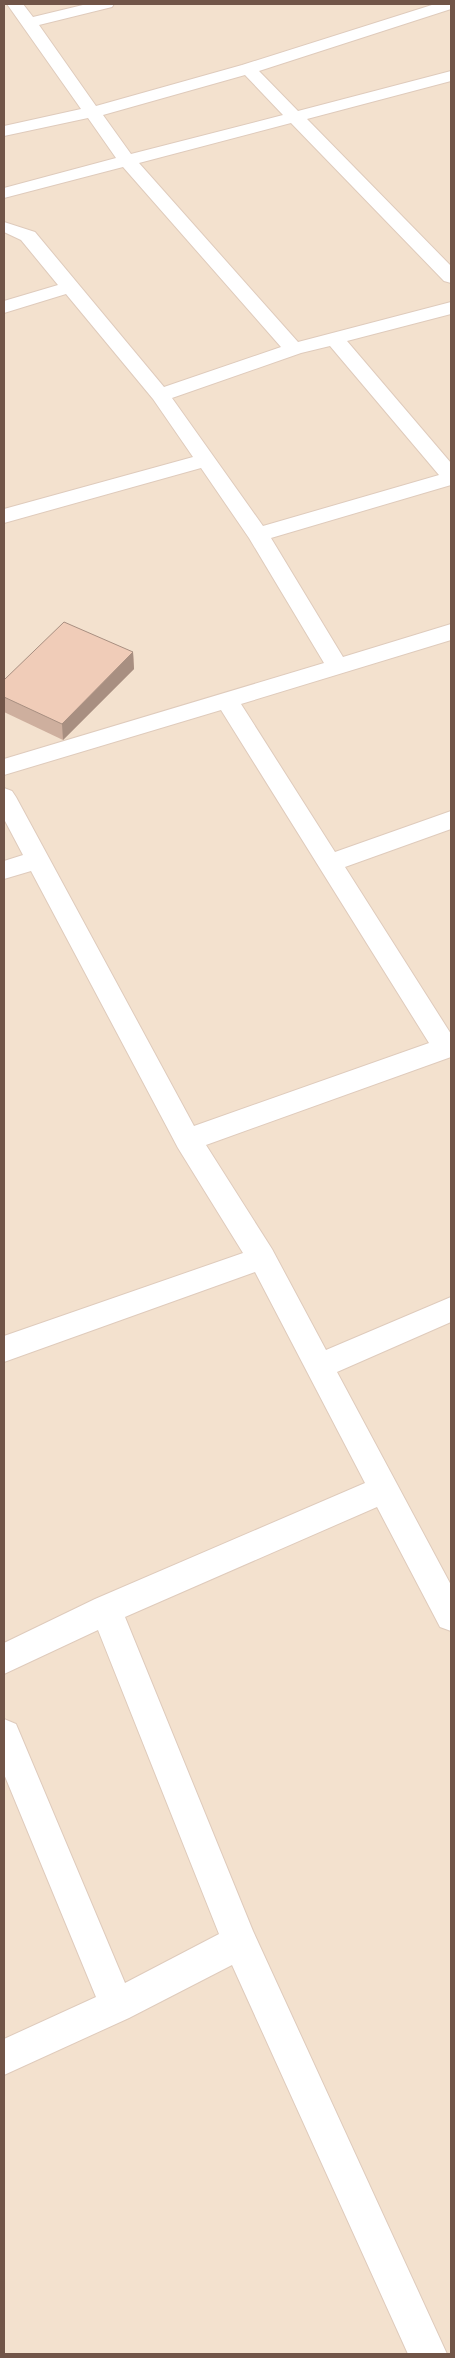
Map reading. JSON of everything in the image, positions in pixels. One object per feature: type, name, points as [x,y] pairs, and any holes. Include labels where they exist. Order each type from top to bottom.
[{"type":"street","points":[[15,4],[94,112],[127,161],[294,349]]},
{"type":"street","points":[[28,22],[106,4]]},
{"type":"street","points":[[4,131],[94,112],[248,70],[451,4]]},
{"type":"street","points":[[248,70],[451,277]]},
{"type":"street","points":[[4,193],[451,76]]},
{"type":"street","points":[[4,227],[28,236],[160,395],[204,461],[258,535],[337,666]]},
{"type":"street","points":[[4,307],[71,287]]},
{"type":"street","points":[[160,395],[294,349],[451,308]]},
{"type":"street","points":[[258,535],[451,477],[334,338]]},
{"type":"street","points":[[5,514],[204,461]]},
{"type":"street","points":[[4,767],[451,632]]},
{"type":"street","points":[[188,1140],[449,1047],[329,863],[226,699]]},
{"type":"street","points":[[4,797],[188,1140],[262,1258],[451,1616]]},
{"type":"street","points":[[329,863],[451,820]]},
{"type":"street","points":[[4,870],[37,860]]},
{"type":"street","points":[[4,1349],[262,1258]]},
{"type":"street","points":[[320,1366],[451,1309]]},
{"type":"street","points":[[4,1659],[106,1610],[385,1489]]},
{"type":"street","points":[[106,1610],[240,1942],[428,2354]]},
{"type":"street","points":[[4,1735],[117,2006]]},
{"type":"street","points":[[4,2056],[117,2006],[240,1942]]},
{"type":"shaded area","points":[[4,4],[451,4],[451,2354],[4,2354]]},
{"type":"building","points":[[64,622],[133,652],[62,724],[4,697],[4,680]]}]
